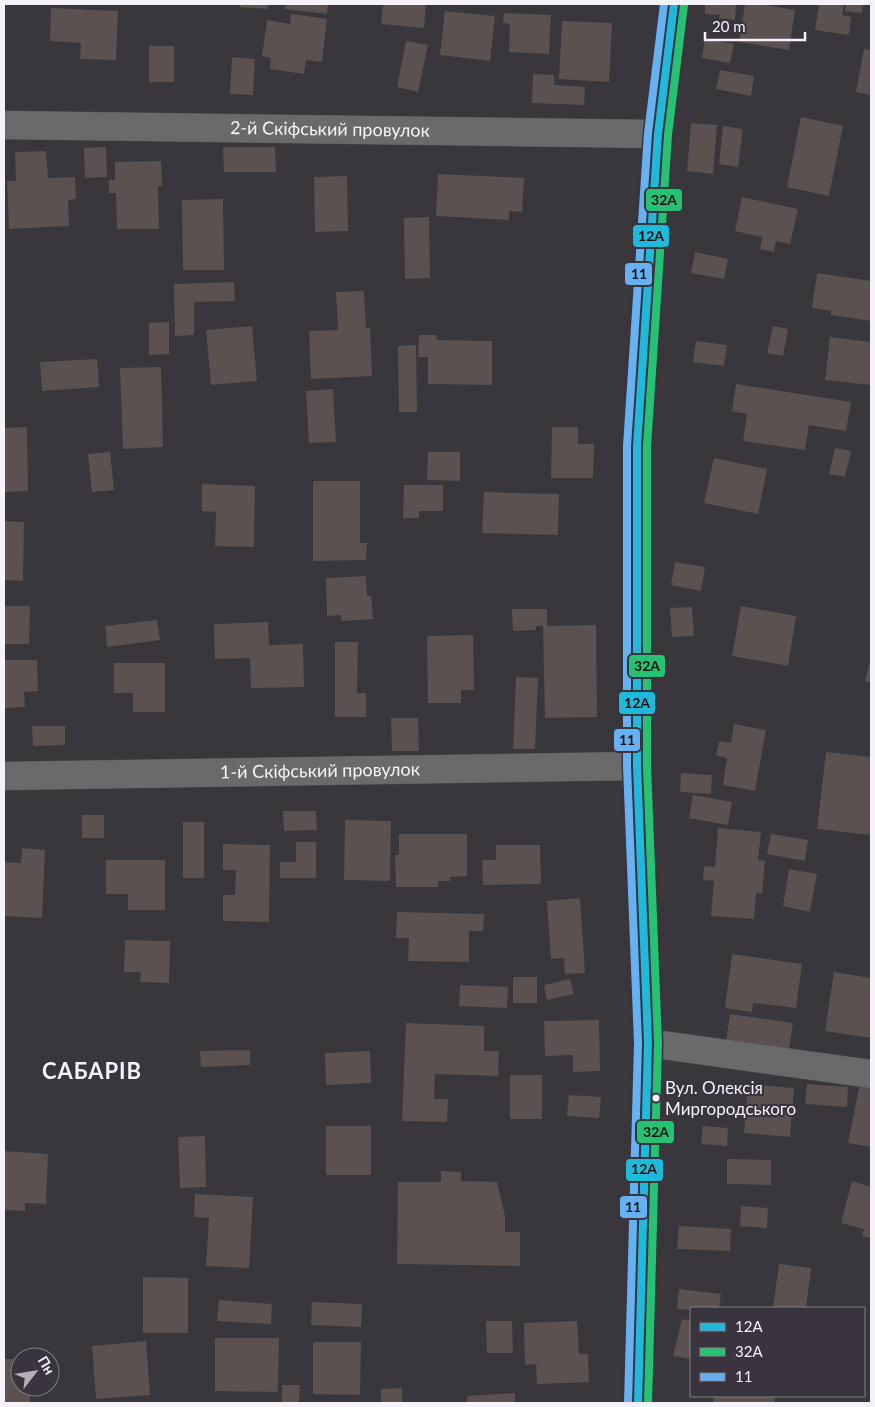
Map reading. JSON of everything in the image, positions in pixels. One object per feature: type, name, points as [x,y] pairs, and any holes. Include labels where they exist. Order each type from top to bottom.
[{"type":"street","points":[[638,1403],[648,1043],[637,766],[637,446],[658,134],[674,4]]},
{"type":"street","name":"2-й Скіфський провулок","points":[[4,125],[658,134]]},
{"type":"street","name":"1-й Скіфський провулок","points":[[4,776],[637,766]]},
{"type":"street","points":[[648,1043],[871,1074]]},
{"type":"building","points":[[240,4],[268,4],[267,9],[239,7]]},
{"type":"building","points":[[286,4],[328,4],[327,14],[285,9]]},
{"type":"building","points":[[383,4],[426,4],[424,28],[381,24]]},
{"type":"building","points":[[705,4],[736,4],[735,20],[719,18],[720,15],[705,14]]},
{"type":"building","points":[[745,4],[759,4],[795,10],[789,50],[739,42]]},
{"type":"building","points":[[819,4],[844,4],[842,15],[851,17],[849,35],[815,30]]},
{"type":"building","points":[[846,4],[863,4],[862,13],[845,11]]},
{"type":"building","points":[[51,8],[118,11],[116,60],[80,59],[81,43],[50,41]]},
{"type":"building","points":[[445,11],[495,16],[490,61],[440,55]]},
{"type":"building","points":[[504,13],[551,15],[549,54],[509,52],[510,24],[503,23]]},
{"type":"building","points":[[291,14],[327,19],[322,62],[306,60],[304,74],[270,69],[271,58],[262,56],[267,20],[290,24]]},
{"type":"building","points":[[562,21],[612,23],[609,82],[559,79]]},
{"type":"building","points":[[705,39],[734,44],[730,63],[702,58]]},
{"type":"building","points":[[406,41],[428,45],[418,92],[397,87]]},
{"type":"building","points":[[149,46],[174,46],[174,82],[149,82]]},
{"type":"building","points":[[864,49],[871,50],[871,95],[856,92]]},
{"type":"building","points":[[232,57],[255,59],[253,95],[230,94]]},
{"type":"building","points":[[720,70],[754,76],[751,96],[716,89]]},
{"type":"building","points":[[533,74],[554,75],[554,85],[585,87],[584,105],[532,103]]},
{"type":"building","points":[[801,117],[843,126],[829,196],[787,187]]},
{"type":"building","points":[[691,123],[717,125],[713,174],[687,171]]},
{"type":"building","points":[[723,126],[743,129],[738,167],[719,164]]},
{"type":"building","points":[[106,147],[107,177],[85,178],[84,148]]},
{"type":"building","points":[[223,147],[275,147],[276,172],[224,172]]},
{"type":"building","points":[[46,151],[48,178],[75,177],[76,199],[68,200],[69,226],[9,229],[7,181],[16,181],[15,152]]},
{"type":"building","points":[[161,161],[162,186],[158,186],[159,229],[117,229],[116,193],[109,193],[109,180],[115,180],[115,162]]},
{"type":"building","points":[[438,174],[524,178],[522,212],[509,211],[509,220],[436,216]]},
{"type":"building","points":[[347,176],[348,231],[315,232],[314,177]]},
{"type":"building","points":[[742,197],[798,209],[790,244],[776,241],[774,252],[760,249],[762,237],[735,231]]},
{"type":"building","points":[[223,199],[224,270],[183,270],[182,200]]},
{"type":"building","points":[[429,217],[430,278],[405,279],[404,218]]},
{"type":"building","points":[[695,252],[728,259],[724,279],[691,273]]},
{"type":"building","points":[[817,273],[871,281],[871,321],[831,315],[831,311],[812,308]]},
{"type":"building","points":[[234,282],[235,301],[194,302],[194,335],[175,336],[174,284]]},
{"type":"building","points":[[364,291],[366,328],[370,328],[372,376],[311,379],[309,331],[338,330],[336,292]]},
{"type":"building","points":[[169,322],[169,354],[149,355],[149,323]]},
{"type":"building","points":[[252,326],[257,381],[211,385],[206,330]]},
{"type":"building","points":[[773,326],[788,329],[783,356],[767,353]]},
{"type":"building","points":[[419,335],[436,335],[437,340],[492,341],[492,385],[428,384],[428,357],[418,357]]},
{"type":"building","points":[[830,337],[871,342],[871,385],[825,380]]},
{"type":"building","points":[[696,341],[727,345],[724,366],[693,362]]},
{"type":"building","points":[[416,345],[417,412],[399,412],[398,346]]},
{"type":"building","points":[[97,359],[99,387],[42,391],[40,362]]},
{"type":"building","points":[[161,367],[163,447],[123,449],[120,368]]},
{"type":"building","points":[[736,384],[851,402],[846,431],[809,425],[805,450],[743,441],[747,414],[732,411]]},
{"type":"building","points":[[333,389],[336,442],[309,443],[306,391]]},
{"type":"building","points":[[27,427],[28,491],[4,492],[4,428]]},
{"type":"building","points":[[552,427],[578,427],[578,444],[594,444],[593,478],[551,478]]},
{"type":"building","points":[[835,448],[851,451],[845,477],[829,474]]},
{"type":"building","points":[[110,452],[114,490],[92,492],[88,454]]},
{"type":"building","points":[[428,452],[460,452],[460,481],[427,480]]},
{"type":"building","points":[[714,458],[767,469],[758,514],[704,503]]},
{"type":"building","points":[[313,481],[360,481],[360,543],[367,543],[366,560],[313,561]]},
{"type":"building","points":[[202,484],[255,486],[254,547],[215,546],[216,512],[202,511]]},
{"type":"building","points":[[404,485],[443,485],[443,511],[419,511],[419,518],[403,518]]},
{"type":"building","points":[[484,492],[559,494],[558,535],[482,533]]},
{"type":"building","points":[[4,521],[24,522],[23,581],[4,580]]},
{"type":"building","points":[[675,562],[705,567],[701,591],[671,585]]},
{"type":"building","points":[[366,576],[367,596],[371,596],[373,619],[341,621],[341,615],[327,616],[326,578]]},
{"type":"building","points":[[4,606],[30,606],[29,644],[4,644]]},
{"type":"building","points":[[741,606],[796,616],[788,666],[732,656]]},
{"type":"building","points":[[692,607],[694,636],[672,637],[670,608]]},
{"type":"building","points":[[512,609],[547,609],[547,626],[596,625],[597,717],[545,718],[543,626],[536,626],[536,630],[513,631]]},
{"type":"building","points":[[157,620],[160,640],[107,647],[105,626]]},
{"type":"building","points":[[268,622],[269,645],[303,644],[304,687],[251,688],[250,658],[215,659],[214,624]]},
{"type":"building","points":[[473,635],[474,690],[461,690],[461,703],[428,703],[427,636]]},
{"type":"building","points":[[335,642],[358,642],[357,693],[366,693],[366,717],[335,717]]},
{"type":"building","points":[[871,658],[871,683],[865,681]]},
{"type":"building","points":[[4,660],[37,660],[38,691],[24,692],[25,707],[4,708]]},
{"type":"building","points":[[114,663],[165,663],[165,712],[133,712],[133,693],[114,693]]},
{"type":"building","points":[[516,677],[538,678],[535,749],[513,749]]},
{"type":"building","points":[[391,718],[418,718],[419,751],[392,751]]},
{"type":"building","points":[[734,724],[766,730],[755,791],[723,785],[727,758],[716,755],[719,741],[731,743]]},
{"type":"building","points":[[32,726],[65,726],[65,745],[33,746]]},
{"type":"building","points":[[826,752],[871,757],[871,835],[817,829]]},
{"type":"building","points":[[681,773],[712,775],[711,794],[680,792]]},
{"type":"building","points":[[693,795],[732,802],[728,825],[689,818]]},
{"type":"building","points":[[283,811],[316,811],[317,830],[284,831]]},
{"type":"building","points":[[82,815],[104,815],[104,838],[82,838]]},
{"type":"building","points":[[345,820],[391,821],[390,881],[344,880]]},
{"type":"building","points":[[183,822],[204,822],[204,878],[183,878]]},
{"type":"building","points":[[718,828],[761,832],[758,860],[765,861],[762,894],[756,893],[754,919],[711,916],[714,881],[703,880],[704,866],[715,867]]},
{"type":"building","points":[[399,834],[467,834],[467,876],[450,877],[450,881],[438,881],[438,887],[396,887],[395,855],[399,855]]},
{"type":"building","points":[[771,834],[808,840],[805,861],[767,854]]},
{"type":"building","points":[[296,842],[316,842],[316,878],[280,878],[280,862],[296,862]]},
{"type":"building","points":[[223,844],[270,845],[269,922],[223,921],[223,895],[235,895],[236,870],[223,870]]},
{"type":"building","points":[[496,845],[540,845],[541,884],[483,885],[482,860],[496,860]]},
{"type":"building","points":[[22,848],[45,850],[42,918],[4,916],[4,862],[21,863]]},
{"type":"building","points":[[106,860],[165,860],[165,910],[128,910],[128,894],[106,894]]},
{"type":"building","points":[[789,869],[817,874],[810,912],[783,906]]},
{"type":"building","points":[[580,898],[585,973],[565,974],[564,958],[551,959],[547,901]]},
{"type":"building","points":[[397,912],[484,914],[483,931],[469,931],[469,962],[408,961],[409,938],[396,938]]},
{"type":"building","points":[[125,940],[170,941],[169,983],[140,982],[141,972],[124,972]]},
{"type":"building","points":[[732,954],[802,964],[796,1008],[753,1003],[752,1012],[725,1008]]},
{"type":"building","points":[[834,972],[871,978],[871,1038],[825,1031]]},
{"type":"building","points":[[513,977],[537,977],[537,1003],[513,1003]]},
{"type":"building","points":[[570,979],[574,994],[547,1000],[544,985]]},
{"type":"building","points":[[460,985],[508,987],[507,1008],[459,1006]]},
{"type":"building","points":[[730,1014],[793,1023],[788,1057],[725,1048]]},
{"type":"building","points":[[599,1020],[600,1071],[573,1072],[573,1055],[545,1056],[544,1021]]},
{"type":"building","points":[[406,1023],[484,1026],[484,1051],[499,1051],[498,1076],[435,1074],[434,1099],[448,1099],[447,1122],[402,1121]]},
{"type":"building","points":[[250,1050],[250,1065],[201,1067],[200,1051]]},
{"type":"building","points":[[370,1051],[371,1083],[326,1085],[325,1053]]},
{"type":"building","points":[[510,1075],[542,1075],[542,1119],[510,1119]]},
{"type":"building","points":[[860,1083],[871,1086],[871,1147],[848,1143]]},
{"type":"building","points":[[748,1084],[794,1088],[790,1137],[744,1133]]},
{"type":"building","points":[[807,1084],[848,1087],[847,1107],[805,1104]]},
{"type":"building","points":[[569,1095],[601,1097],[599,1118],[567,1116]]},
{"type":"building","points":[[326,1126],[371,1126],[371,1175],[326,1175]]},
{"type":"building","points":[[703,1126],[728,1128],[727,1146],[701,1144]]},
{"type":"building","points":[[205,1136],[206,1187],[180,1188],[178,1137]]},
{"type":"building","points":[[4,1151],[48,1154],[46,1204],[25,1203],[25,1211],[4,1210]]},
{"type":"building","points":[[727,1159],[771,1160],[771,1185],[727,1184]]},
{"type":"building","points":[[441,1171],[461,1172],[461,1181],[497,1182],[505,1216],[505,1232],[520,1232],[520,1266],[397,1264],[398,1182],[441,1182]]},
{"type":"building","points":[[852,1181],[871,1187],[871,1238],[862,1236],[864,1229],[841,1223]]},
{"type":"building","points":[[195,1194],[253,1197],[249,1268],[206,1266],[209,1218],[194,1217]]},
{"type":"building","points":[[741,1206],[768,1208],[767,1228],[740,1226]]},
{"type":"building","points":[[679,1226],[731,1229],[730,1251],[677,1249]]},
{"type":"building","points":[[779,1264],[811,1268],[806,1307],[773,1307]]},
{"type":"building","points":[[143,1277],[188,1278],[188,1333],[143,1333]]},
{"type":"building","points":[[679,1289],[721,1294],[719,1307],[690,1307],[690,1310],[677,1309]]},
{"type":"building","points":[[219,1300],[272,1304],[271,1324],[217,1321]]},
{"type":"building","points":[[312,1302],[362,1304],[361,1327],[311,1325]]},
{"type":"building","points":[[682,1319],[690,1321],[690,1359],[673,1356]]},
{"type":"building","points":[[486,1321],[512,1321],[513,1353],[487,1353]]},
{"type":"building","points":[[577,1321],[579,1354],[588,1354],[589,1382],[537,1384],[536,1364],[525,1365],[524,1323]]},
{"type":"building","points":[[215,1338],[279,1338],[278,1392],[215,1391]]},
{"type":"building","points":[[146,1341],[150,1395],[96,1399],[92,1346]]},
{"type":"building","points":[[313,1342],[361,1342],[360,1395],[313,1394]]},
{"type":"building","points":[[4,1359],[10,1359],[10,1397],[30,1397],[30,1403],[4,1403]]},
{"type":"building","points":[[282,1385],[300,1385],[299,1403],[282,1403]]},
{"type":"building","points":[[402,1388],[402,1403],[381,1403],[381,1389]]},
{"type":"building","points":[[515,1393],[515,1403],[467,1403],[467,1396]]},
{"type":"building","points":[[714,1397],[775,1397],[774,1403],[713,1403]]},
{"type":"transit line","name":"11","points":[[628,1403],[638,1043],[627,766],[627,446],[648,133],[664,4]]},
{"type":"transit line","name":"12А","points":[[638,1403],[648,1043],[637,766],[637,446],[658,134],[674,4]]},
{"type":"transit line","name":"32А","points":[[648,1403],[658,1043],[647,766],[647,446],[668,135],[684,5]]},
{"type":"place","name":"Вул. Олексія Миргородського","points":[[656,1098]]},
{"type":"district","name":"САБАРІВ","points":[[92,1071]]}]
